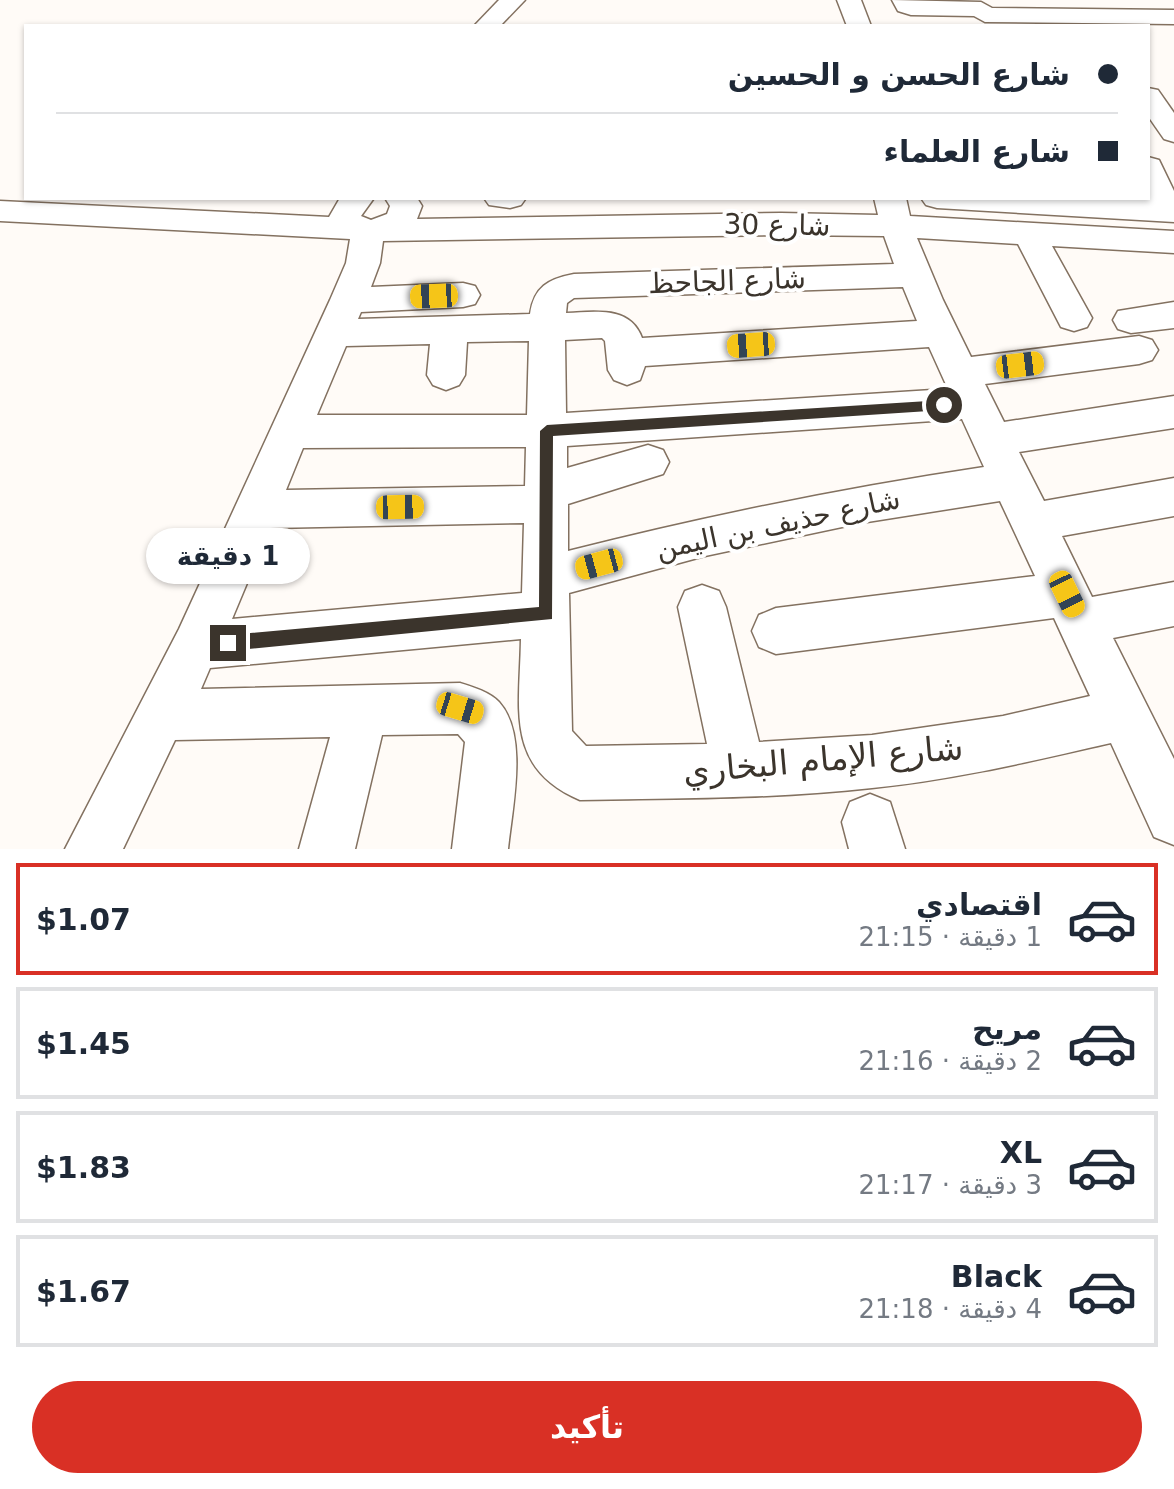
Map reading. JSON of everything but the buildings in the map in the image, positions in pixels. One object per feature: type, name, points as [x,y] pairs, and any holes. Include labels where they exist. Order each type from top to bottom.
[{"type":"street","points":[[488,24],[513,0]]},
{"type":"street","points":[[849,0],[858,24]]},
{"type":"street","points":[[904,0],[906,6],[911,8],[983,12],[1102,14],[1158,11]]},
{"type":"street","points":[[1150,76],[1161,90],[1150,93]]},
{"type":"street","points":[[1150,97],[1174,133]]},
{"type":"street","points":[[1150,173],[1174,268]]},
{"type":"street","points":[[0,183],[24,184]]},
{"type":"street","points":[[93,849],[196,646],[341,316],[363,263],[366,222],[401,220],[406,206],[402,200]]},
{"type":"street","points":[[953,200],[1166,227]]},
{"type":"street","name":"شارع 30","points":[[0,211],[783,236],[893,212],[1030,235],[1166,227]]},
{"type":"street","points":[[893,212],[914,275],[1012,481],[1074,608],[1146,732],[1174,817]]},
{"type":"street","points":[[1030,235],[1074,318]]},
{"type":"street","name":"شارع الجاحظ","points":[[548,316],[556,292],[574,286],[914,275]]},
{"type":"street","points":[[341,316],[456,312],[548,316],[616,327],[623,335],[626,362],[941,333]]},
{"type":"street","points":[[446,375],[456,312]]},
{"type":"street","points":[[976,406],[1174,315]]},
{"type":"street","points":[[546,596],[548,316]]},
{"type":"street","points":[[288,432],[547,431],[976,406],[1174,412]]},
{"type":"street","points":[[254,509],[546,498],[648,462]]},
{"type":"street","name":"شارع حذيف بن اليمن","points":[[196,646],[546,596],[705,536],[861,504],[1012,481]]},
{"type":"street","points":[[1032,522],[1174,497]]},
{"type":"street","name":"شارع الإمام البخاري","points":[[546,596],[545,727],[548,742],[567,767],[580,773],[739,770],[872,762],[1003,742],[1146,732]]},
{"type":"street","points":[[776,631],[1074,608],[1174,604]]},
{"type":"street","points":[[702,607],[739,770]]},
{"type":"street","points":[[163,715],[460,708],[476,713],[487,725],[491,742],[480,849]]},
{"type":"street","points":[[327,849],[363,710]]},
{"type":"route","points":[[228,643],[546,614],[547,431],[944,405]]}]
